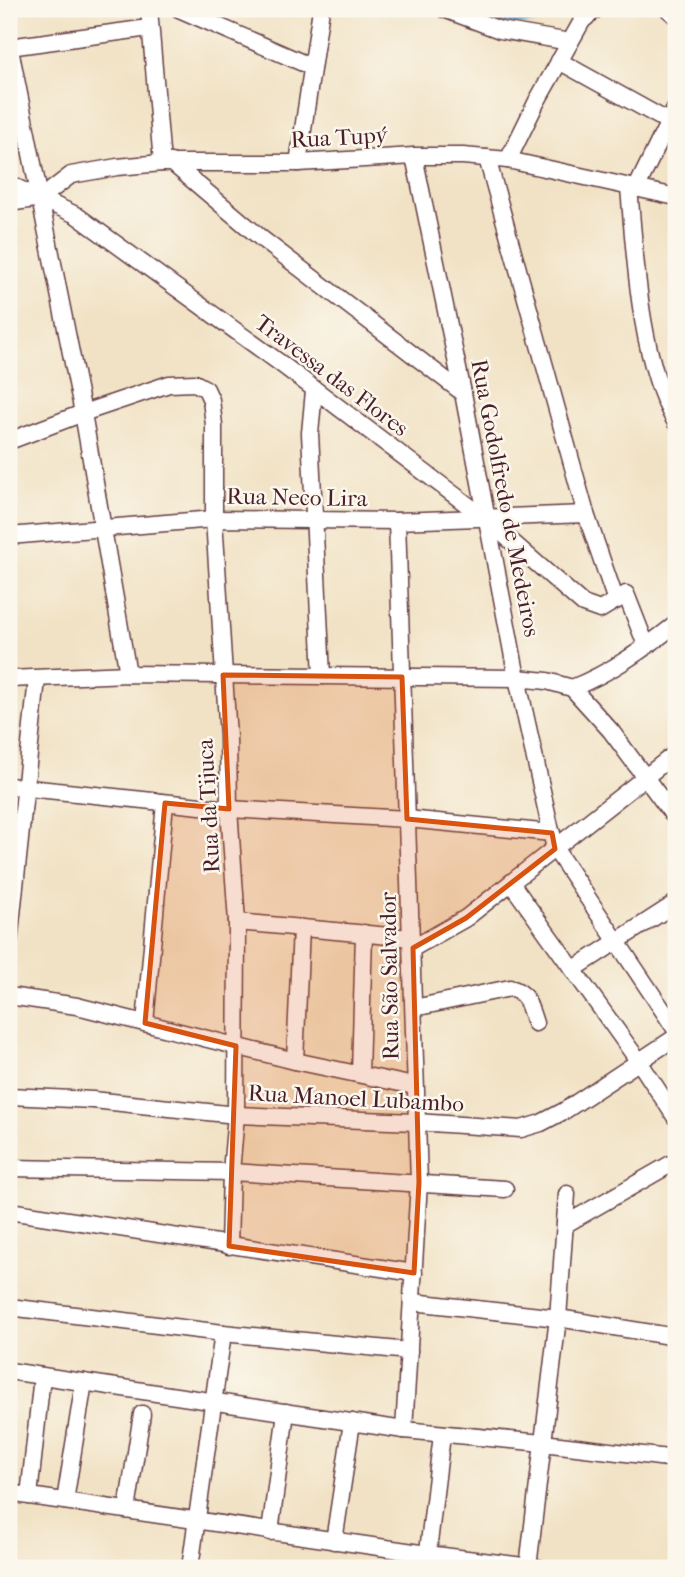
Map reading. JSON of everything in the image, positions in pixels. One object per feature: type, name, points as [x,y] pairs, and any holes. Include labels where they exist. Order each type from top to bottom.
[{"type":"street","points":[[149,9],[149,29],[167,162],[262,239],[463,393]]},
{"type":"street","points":[[179,9],[312,68]]},
{"type":"street","points":[[298,163],[321,9]]},
{"type":"street","points":[[443,9],[500,30],[570,42]]},
{"type":"street","points":[[508,160],[582,21],[596,9]]},
{"type":"street","points":[[668,9],[676,16]]},
{"type":"street","points":[[128,674],[82,413],[9,46],[149,29]]},
{"type":"street","points":[[559,61],[673,115],[633,188],[635,253],[654,375],[671,405],[676,423]]},
{"type":"street","points":[[9,121],[27,127]]},
{"type":"street","name":"Rua Tupý","points":[[9,203],[41,198],[57,183],[71,175],[167,162],[298,163],[414,156],[508,160],[676,197]]},
{"type":"street","name":"Rua Godolfredo de Medeiros","points":[[414,156],[463,393],[517,678],[553,841]]},
{"type":"street","points":[[487,158],[586,514],[621,598],[646,645]]},
{"type":"street","name":"Travessa das Flores","points":[[9,184],[76,215],[280,363],[486,519],[583,604],[600,610],[621,598]]},
{"type":"street","name":"Rua da Tijuca","points":[[82,413],[169,384],[184,382],[195,383],[206,389],[211,400],[214,425],[214,519],[237,922],[236,1115],[229,1246]]},
{"type":"street","points":[[314,391],[310,433],[322,676]]},
{"type":"street","points":[[9,441],[82,413]]},
{"type":"street","name":"Rua Neco Lira","points":[[9,536],[214,519],[397,521],[586,514]]},
{"type":"street","name":"Rua São Salvador","points":[[397,521],[419,1182],[404,1430]]},
{"type":"street","points":[[572,688],[592,680],[676,626]]},
{"type":"street","points":[[9,679],[128,674],[517,678],[547,681],[572,688],[611,731],[676,819]]},
{"type":"street","points":[[9,943],[17,787],[37,679]]},
{"type":"street","points":[[237,922],[364,933],[412,943],[466,918],[511,883],[553,841],[676,753]]},
{"type":"street","points":[[17,787],[165,803],[407,820],[553,841],[676,1030]]},
{"type":"street","points":[[145,1023],[165,803]]},
{"type":"street","points":[[511,883],[574,969],[676,1118]]},
{"type":"street","points":[[574,969],[676,903]]},
{"type":"street","points":[[295,1061],[301,928]]},
{"type":"street","points":[[360,1074],[364,933]]},
{"type":"street","points":[[414,1008],[510,988],[519,990],[526,997],[535,1023]]},
{"type":"street","points":[[9,996],[77,1006],[295,1061],[414,1086]]},
{"type":"street","name":"Rua Manoel Lubambo","points":[[9,1096],[93,1100],[236,1115],[416,1122],[511,1129],[531,1126],[564,1111],[676,1037]]},
{"type":"street","points":[[566,1224],[676,1161]]},
{"type":"street","points":[[9,1168],[231,1172],[505,1189]]},
{"type":"street","points":[[9,1493],[334,1541],[426,1561],[534,1567],[567,1194]]},
{"type":"street","points":[[9,1211],[415,1273]]},
{"type":"street","points":[[413,1302],[558,1318],[676,1337]]},
{"type":"street","points":[[9,1307],[223,1333],[409,1350]]},
{"type":"street","points":[[190,1568],[223,1333]]},
{"type":"street","points":[[9,1371],[404,1430],[676,1459]]},
{"type":"street","points":[[29,1496],[41,1376]]},
{"type":"street","points":[[65,1501],[84,1382]]},
{"type":"street","points":[[270,1532],[286,1412]]},
{"type":"street","points":[[127,1510],[142,1414]]},
{"type":"street","points":[[334,1541],[352,1422]]},
{"type":"street","points":[[426,1561],[442,1435]]},
{"type":"highlighted area","points":[[223,675],[402,677],[407,819],[552,833],[555,849],[466,918],[413,948],[419,1182],[414,1273],[229,1246],[236,1046],[145,1023],[165,803],[229,809]]},
{"type":"waterway","points":[[474,9],[502,16],[521,17],[547,9]]}]
